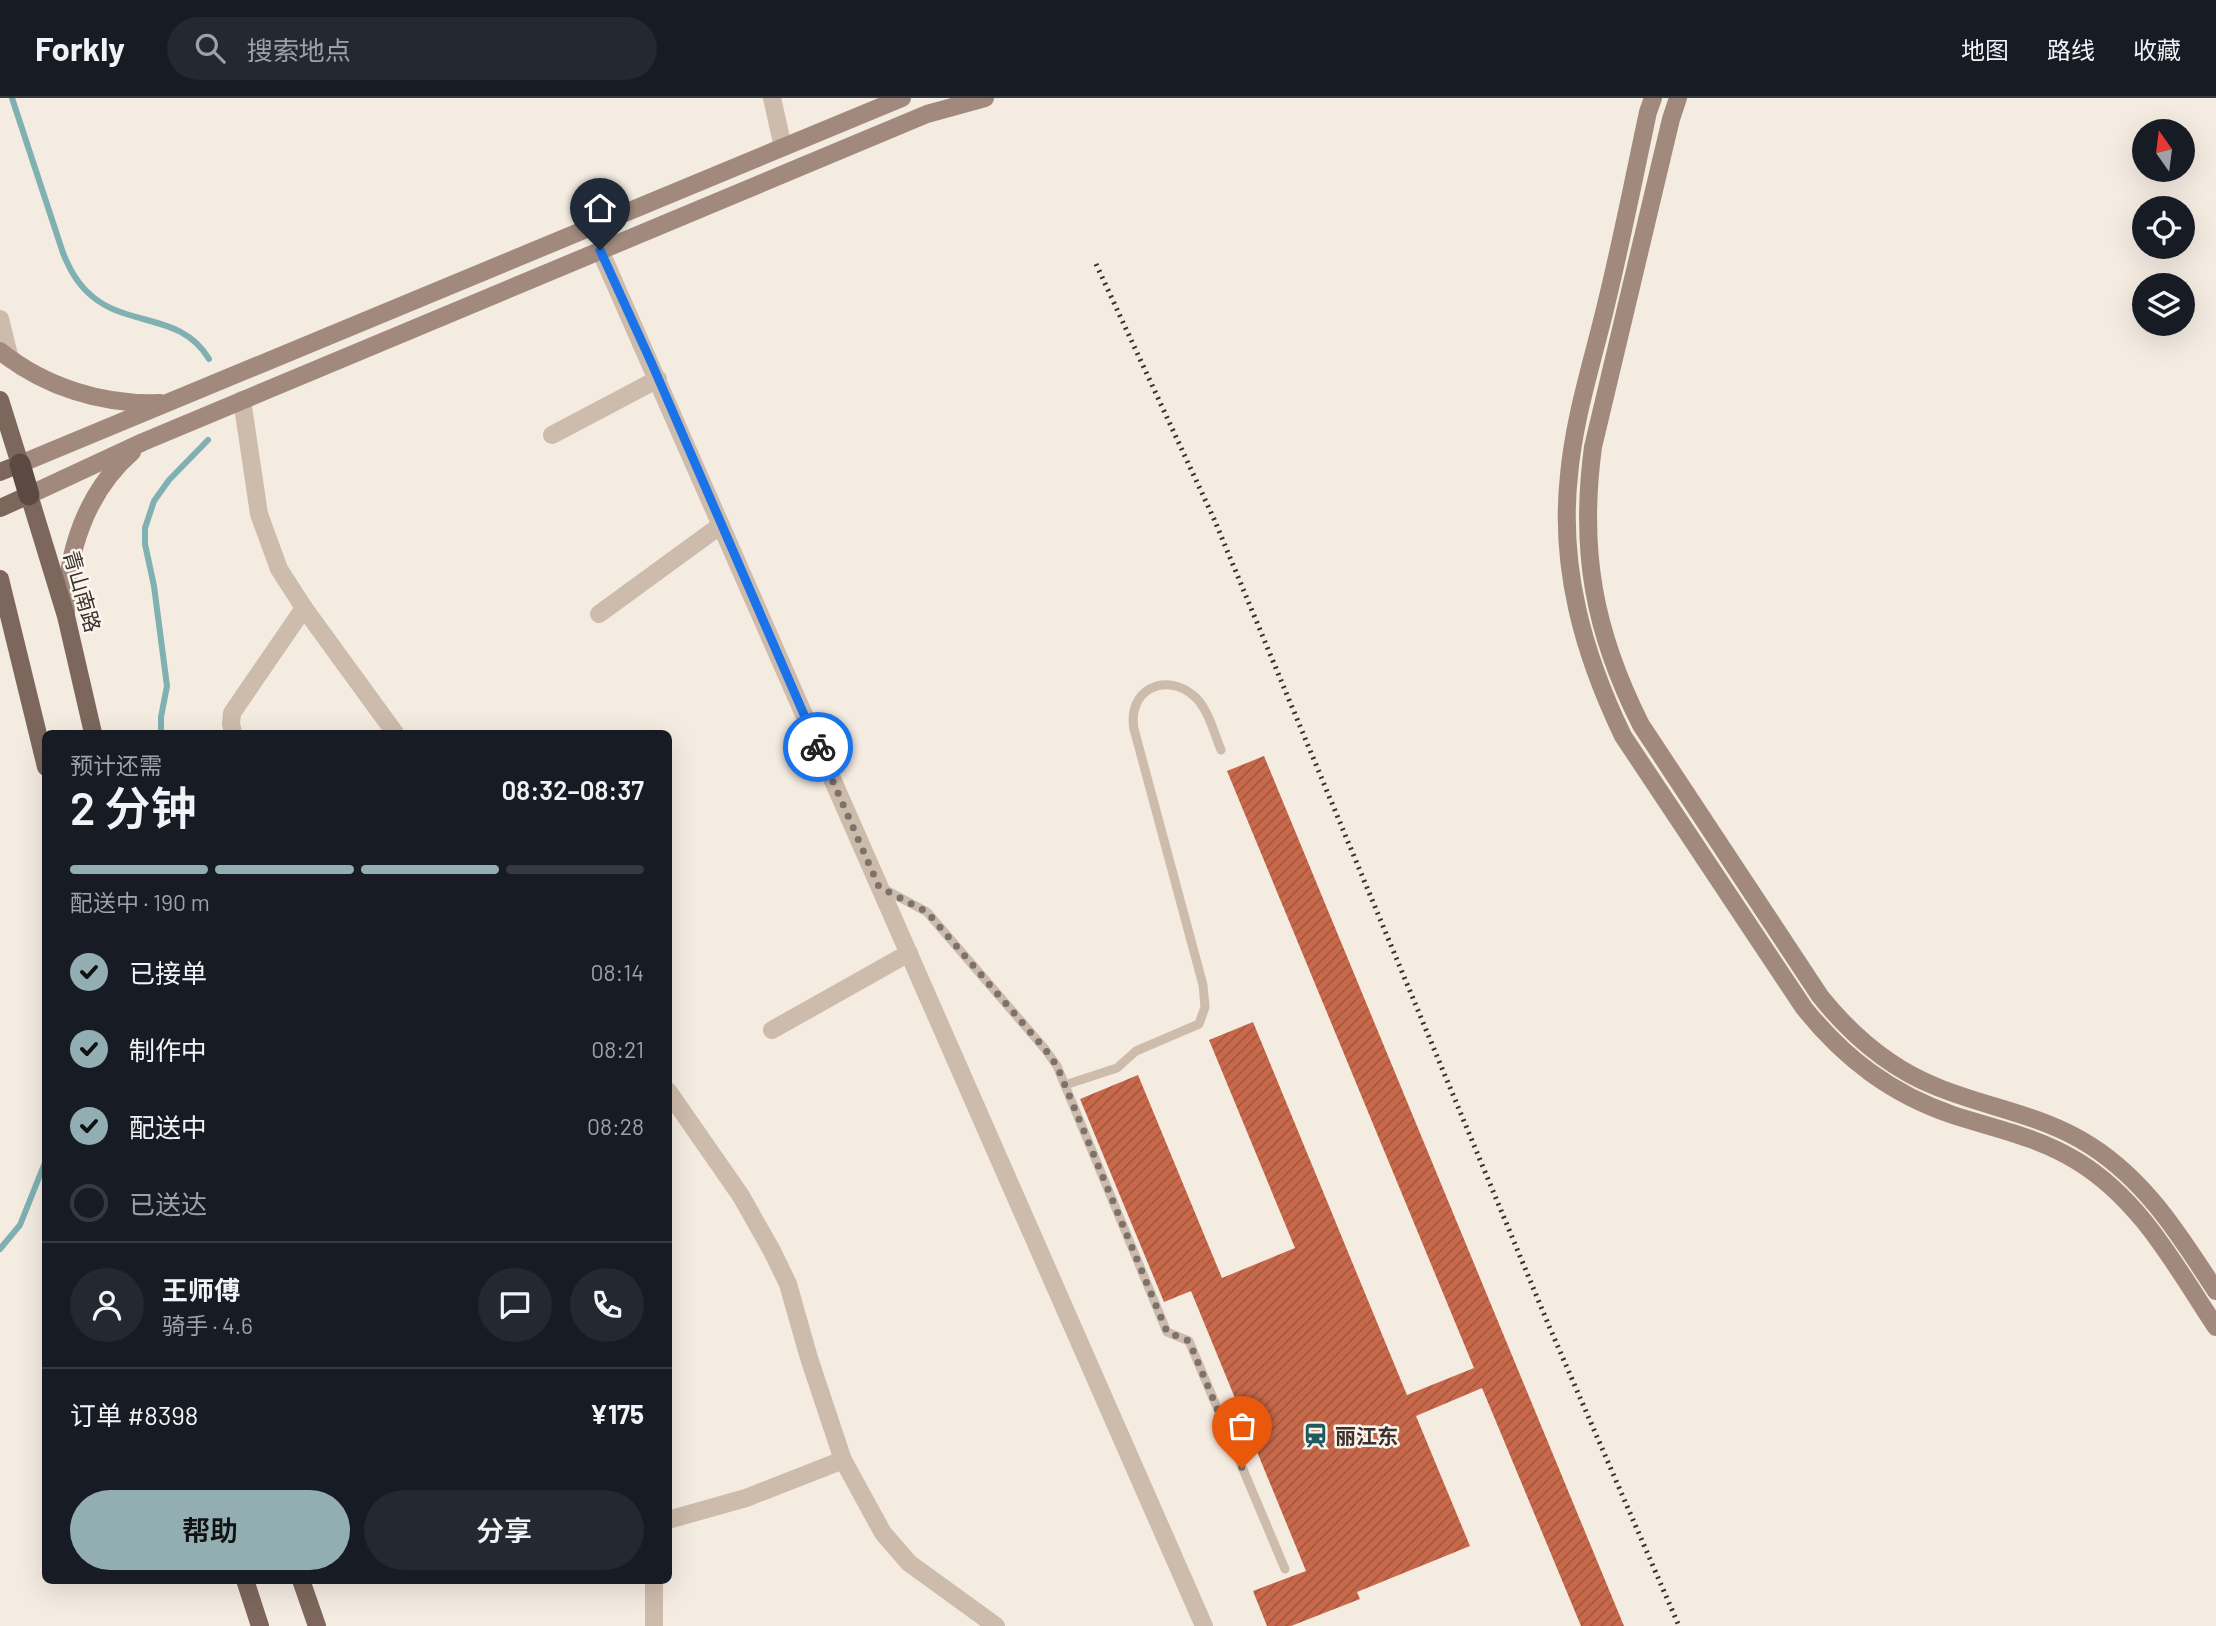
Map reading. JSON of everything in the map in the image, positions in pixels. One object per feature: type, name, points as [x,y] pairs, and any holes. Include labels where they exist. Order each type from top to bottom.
[{"type":"highway","name":"青山南路","points":[[10,468],[29,495]]},
{"type":"main road","points":[[0,400],[10,468]]},
{"type":"main road","points":[[0,508],[29,495]]},
{"type":"main road","name":"青山南路","points":[[29,495],[66,616],[92,730]]},
{"type":"main road","points":[[0,579],[42,751]]},
{"type":"main road","points":[[0,620],[14,639]]},
{"type":"main road","points":[[246,1584],[260,1626]]},
{"type":"main road","points":[[302,1584],[317,1626]]},
{"type":"street","points":[[772,98],[783,147]]},
{"type":"street","points":[[10,468],[902,98]]},
{"type":"street","points":[[29,495],[143,442],[927,114],[985,98]]},
{"type":"street","points":[[1653,98],[1573,443],[1569,474],[1567,536],[1573,594],[1587,650],[1609,707],[1623,736],[1804,1008],[1837,1047],[1856,1064],[1903,1094],[1954,1115],[2033,1138],[2057,1149],[2101,1177],[2146,1223],[2216,1327]]},
{"type":"street","points":[[1678,98],[1593,447],[1589,476],[1587,535],[1593,590],[1606,644],[1628,699],[1641,725],[1813,985],[1851,1032],[1890,1063],[1912,1076],[1960,1096],[2040,1119],[2066,1131],[2114,1161],[2147,1193],[2175,1228],[2216,1290]]},
{"type":"street","points":[[600,250],[1205,1626]]},
{"type":"street","points":[[0,318],[5,355],[49,382],[119,402],[170,402]]},
{"type":"street","points":[[552,435],[658,379]]},
{"type":"street","points":[[242,400],[259,514],[279,569],[393,730]]},
{"type":"street","points":[[66,616],[68,574],[78,533],[86,514],[110,475],[143,442]]},
{"type":"street","points":[[599,614],[721,524]]},
{"type":"street","points":[[232,730],[232,713],[304,608]]},
{"type":"street","points":[[772,1030],[909,953]]},
{"type":"street","points":[[672,1096],[741,1196],[788,1284],[843,1460],[883,1533],[909,1563],[996,1626]]},
{"type":"street","points":[[672,1519],[746,1498],[843,1460]]},
{"type":"street","points":[[654,1584],[654,1626]]},
{"type":"lane","points":[[1065,1085],[1117,1068],[1136,1051],[1199,1024],[1205,1007],[1203,985],[1134,729],[1133,712],[1136,703],[1148,689],[1157,686],[1184,689],[1202,707],[1221,750]]},
{"type":"lane","points":[[879,887],[927,912],[1057,1066],[1167,1332],[1189,1341],[1285,1569]]},
{"type":"building","points":[[1264,756],[1624,1626],[1581,1626],[1482,1388],[1416,1416],[1470,1546],[1357,1592],[1360,1599],[1291,1626],[1267,1626],[1253,1591],[1306,1571],[1191,1291],[1164,1302],[1080,1099],[1138,1075],[1222,1278],[1295,1248],[1209,1040],[1253,1022],[1407,1395],[1474,1368],[1227,771]]},
{"type":"waterway","points":[[12,98],[63,253],[79,282],[93,297],[107,306],[185,334],[198,344],[209,359]]},
{"type":"waterway","points":[[161,730],[167,686],[154,586],[145,544],[145,528],[154,501],[169,480],[208,440]]},
{"type":"waterway","points":[[0,1249],[20,1225],[42,1170]]},
{"type":"railway","points":[[1096,264],[1214,519],[1549,1326],[1679,1626]]},
{"type":"way so far","points":[[818,747],[879,887],[927,912],[1057,1066],[1167,1332],[1189,1341],[1242,1468]]},
{"type":"place","name":"丽江东","points":[[1315,1435]]},
{"type":"route","points":[[600,250],[818,747]]}]
